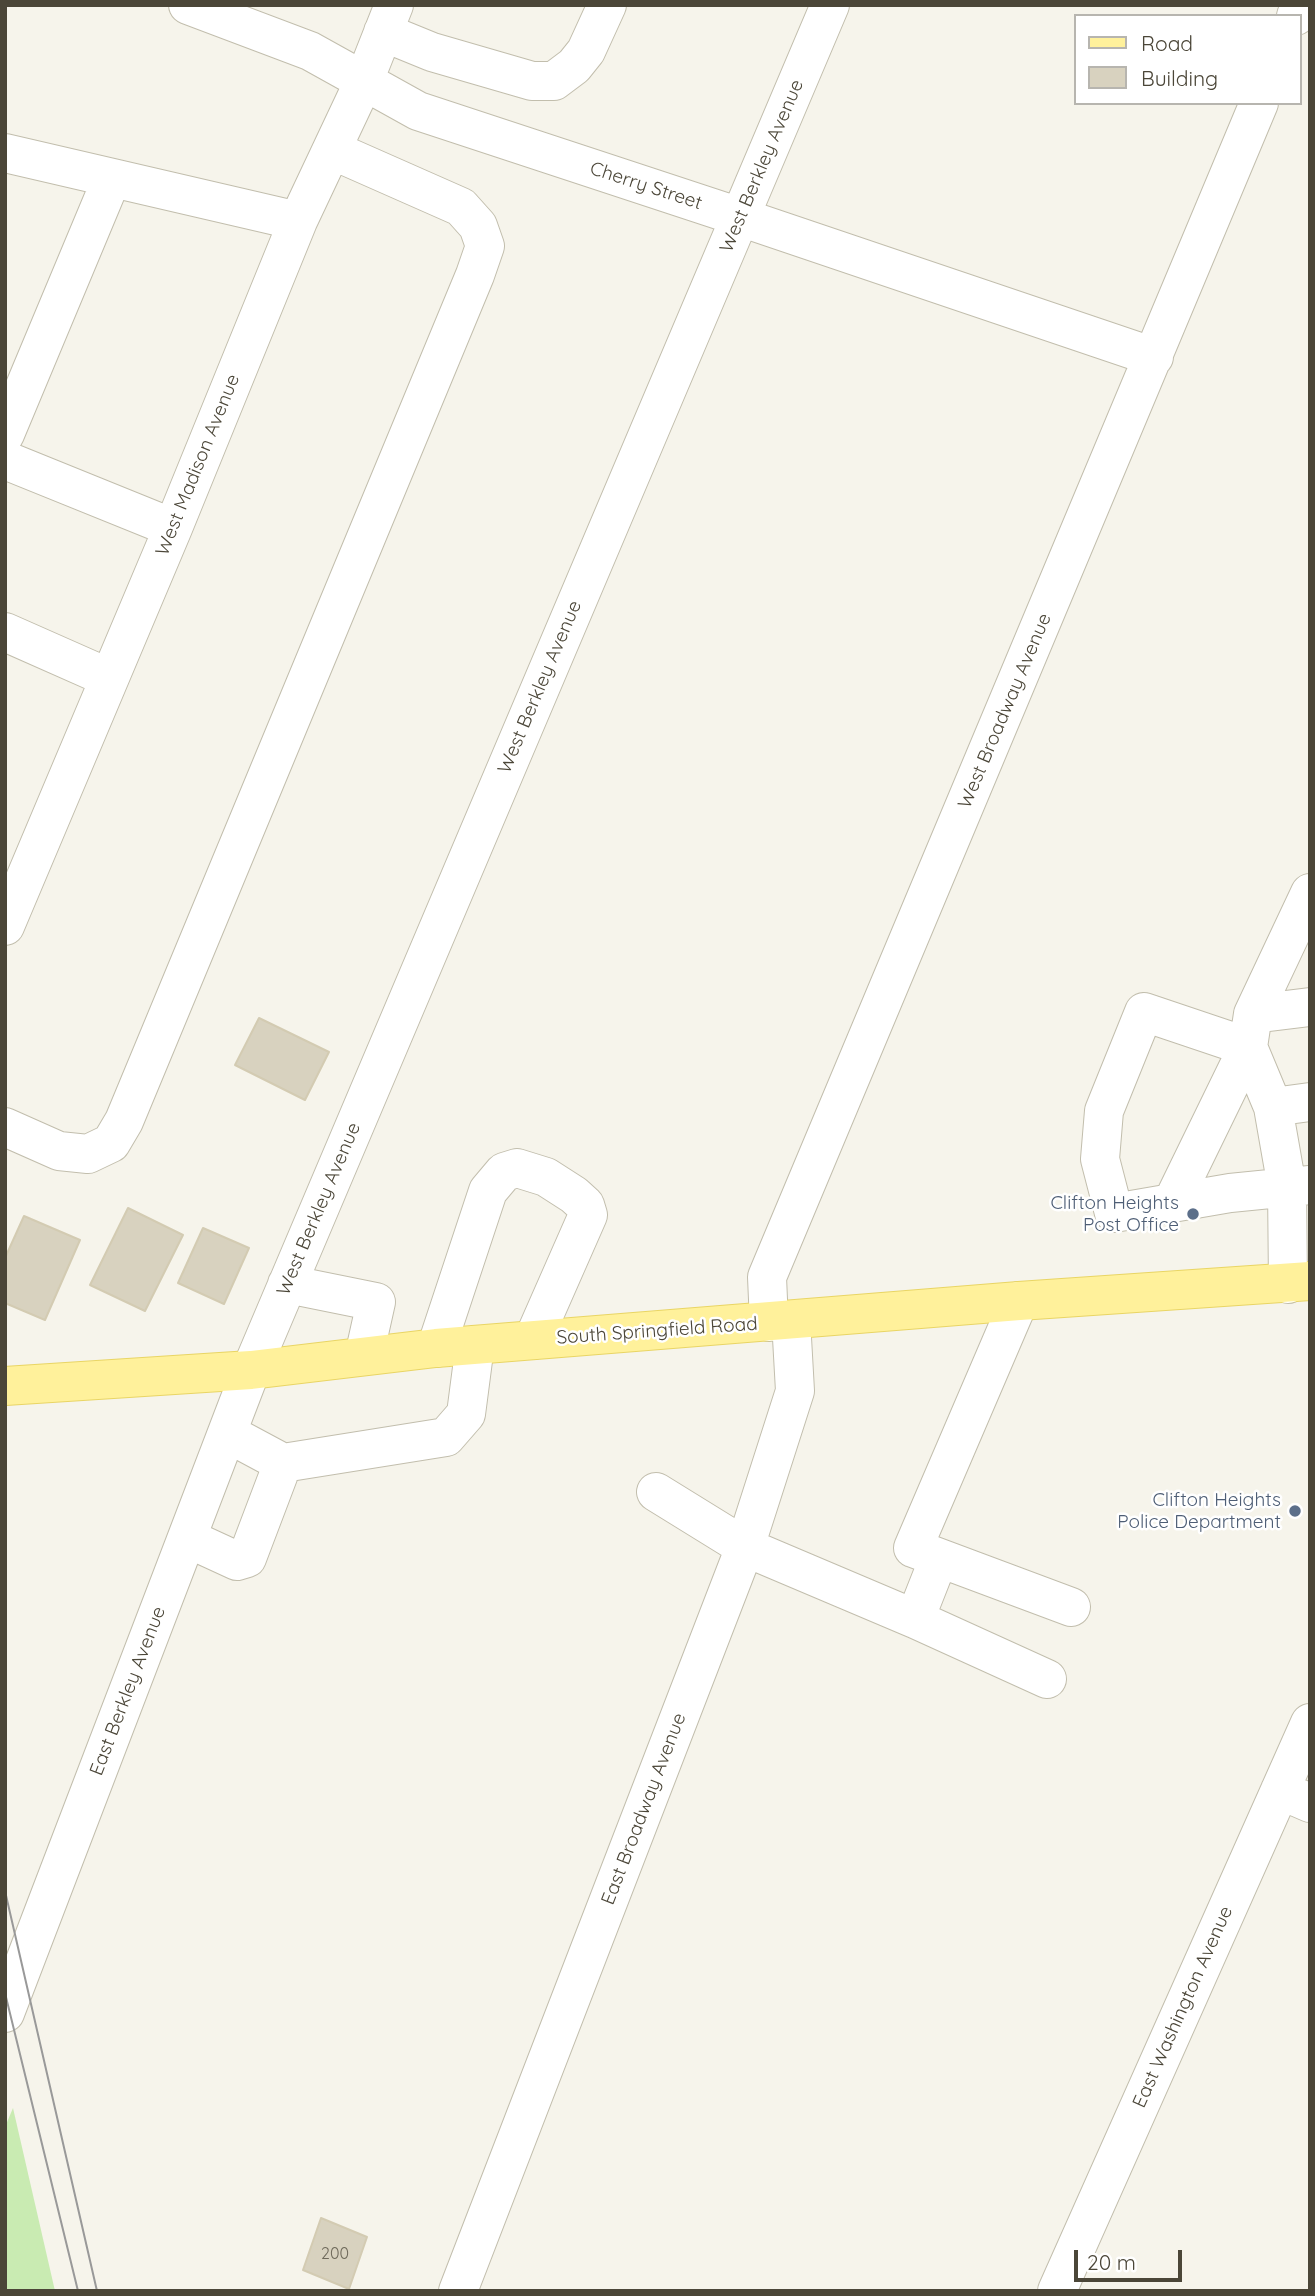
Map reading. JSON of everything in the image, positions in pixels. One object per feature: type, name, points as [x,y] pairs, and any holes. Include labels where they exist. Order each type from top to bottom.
[{"type":"main road","name":"South Springfield Road","points":[[5,1386],[251,1370],[436,1348],[1019,1301],[1299,1283]]},
{"type":"street","points":[[389,19],[432,52],[531,80],[554,81],[574,66],[586,51],[607,5]]},
{"type":"street","name":"West Berkley Avenue","points":[[251,1370],[830,5]]},
{"type":"street","name":"Cherry Street","points":[[198,7],[310,51],[418,111],[1154,357]]},
{"type":"street","name":"West Madison Avenue","points":[[5,926],[173,528],[298,221],[364,82],[389,19]]},
{"type":"street","name":"West Broadway Avenue","points":[[780,1321],[767,1277],[1258,105]]},
{"type":"street","points":[[5,1128],[59,1150],[88,1154],[111,1143],[124,1121],[485,246],[478,226],[461,207],[332,150]]},
{"type":"street","points":[[5,153],[298,221]]},
{"type":"street","points":[[5,434],[112,178]]},
{"type":"street","points":[[5,460],[173,528]]},
{"type":"street","points":[[5,632],[109,678]]},
{"type":"street","points":[[1172,1203],[1310,893]]},
{"type":"street","points":[[1299,1186],[1114,1213],[1100,1160],[1104,1111],[1144,1012],[1250,1031],[1310,1007]]},
{"type":"street","points":[[1250,1031],[1291,1105],[1299,1186],[1299,1283]]},
{"type":"street","points":[[436,1348],[488,1191],[504,1172],[517,1168],[546,1177],[574,1195],[585,1205],[588,1215],[533,1340]]},
{"type":"street","points":[[287,1284],[376,1302],[364,1356]]},
{"type":"street","points":[[1019,1301],[913,1548],[1071,1607]]},
{"type":"street","name":"East Broadway Avenue","points":[[458,2291],[745,1547],[795,1391],[780,1321]]},
{"type":"street","points":[[227,1433],[284,1463],[446,1437],[466,1414],[475,1346]]},
{"type":"street","name":"East Berkley Avenue","points":[[5,2013],[251,1370]]},
{"type":"street","points":[[187,1538],[237,1561],[247,1558],[284,1463]]},
{"type":"street","points":[[656,1492],[745,1547],[915,1619],[1046,1679]]},
{"type":"street","points":[[915,1619],[939,1558]]},
{"type":"street","name":"East Washington Avenue","points":[[1056,2291],[1295,1797],[1310,1723]]},
{"type":"green space","points":[[13,2108],[55,2291],[5,2291],[5,2127]]},
{"type":"building","points":[[259,1018],[329,1052],[305,1100],[235,1065]]},
{"type":"building","points":[[128,1208],[183,1235],[145,1311],[90,1285]]},
{"type":"building","points":[[24,1216],[80,1240],[45,1320],[5,1303],[5,1258]]},
{"type":"building","points":[[203,1228],[249,1248],[224,1304],[178,1283]]},
{"type":"building","points":[[321,2218],[367,2237],[349,2289],[303,2270]]},
{"type":"tram line","points":[[5,1891],[97,2291]]},
{"type":"tram line","points":[[5,1993],[78,2291]]},
{"type":"place","name":"Clifton Heights Post Office","points":[[1193,1214]]},
{"type":"place","name":"Clifton Heights Police Department","points":[[1295,1511]]}]
